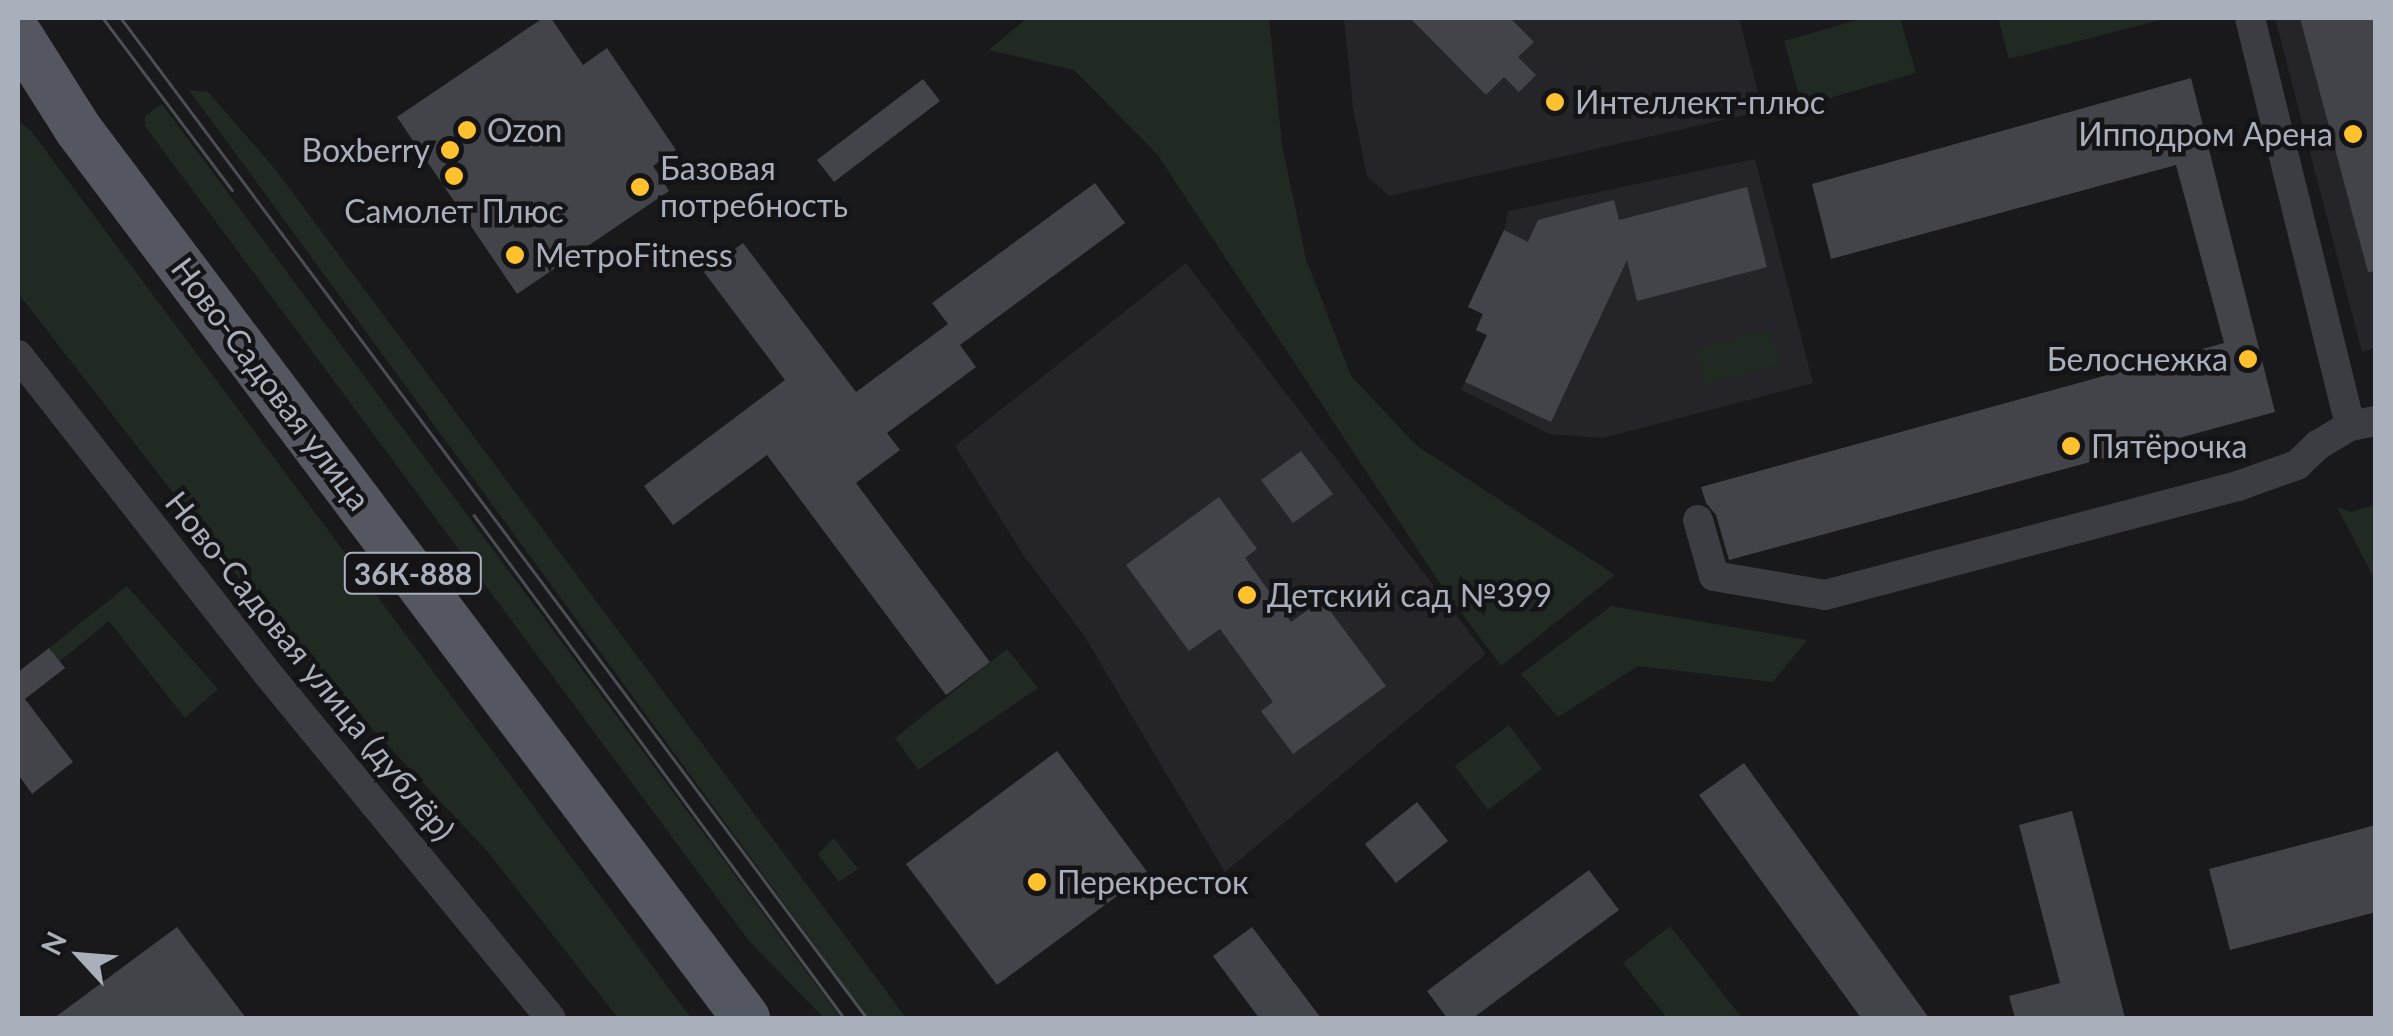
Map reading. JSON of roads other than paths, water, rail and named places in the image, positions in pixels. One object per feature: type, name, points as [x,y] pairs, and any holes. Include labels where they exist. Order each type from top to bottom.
[{"type":"main road","name":"Ново-Садовая улица","points":[[18,34],[78,129],[746,1018]]},
{"type":"street","points":[[1698,520],[1714,576],[1824,595],[2238,486],[2296,465],[2318,445],[2363,423],[2250,18]]},
{"type":"street","name":"Ново-Садовая улица (дублёр)","points":[[18,354],[263,668],[550,1018]]},
{"type":"tram line","points":[[103,18],[232,190]]},
{"type":"tram line","points":[[121,18],[867,1018]]},
{"type":"tram line","points":[[474,515],[844,1018]]},
{"type":"place","name":"Интеллект-плюс","points":[[1555,102]]},
{"type":"place","name":"Ozon","points":[[467,130]]},
{"type":"place","name":"Ипподром Арена","points":[[2353,134]]},
{"type":"place","name":"Boxberry","points":[[450,150]]},
{"type":"place","name":"Самолет Плюс","points":[[454,176]]},
{"type":"place","name":"Базовая потребность","points":[[640,187]]},
{"type":"place","name":"МетроFitness","points":[[515,255]]},
{"type":"place","name":"Белоснежка","points":[[2248,359]]},
{"type":"place","name":"Пятёрочка","points":[[2071,446]]},
{"type":"place","name":"Детский сад №399","points":[[1247,595]]},
{"type":"place","name":"Перекресток","points":[[1037,882]]}]
